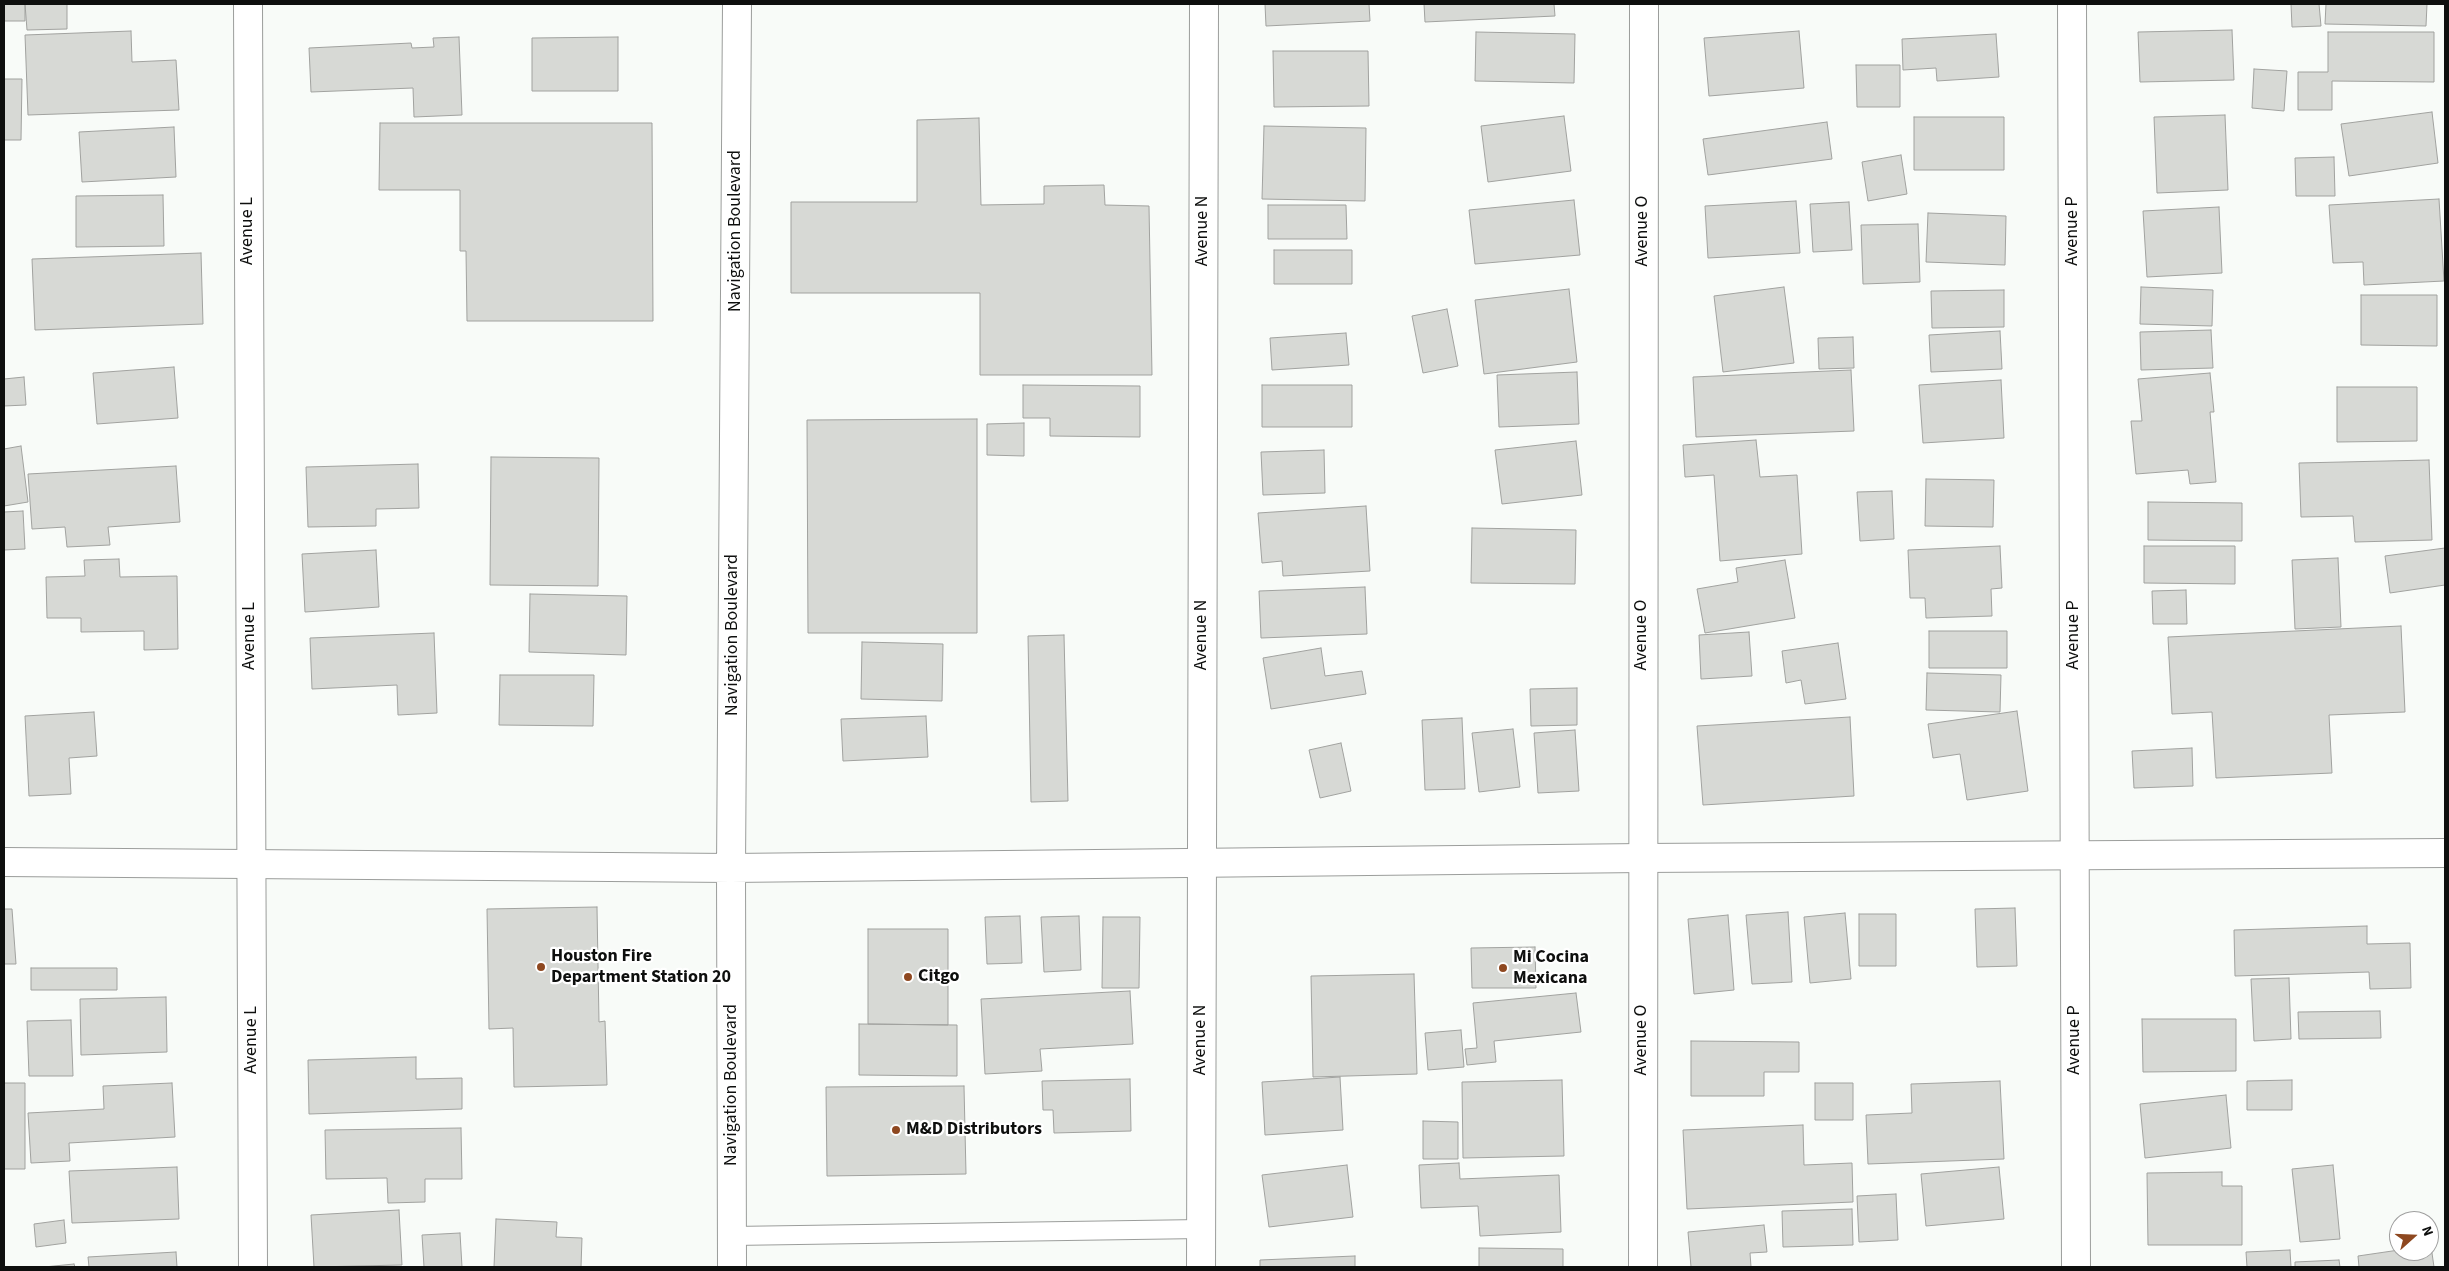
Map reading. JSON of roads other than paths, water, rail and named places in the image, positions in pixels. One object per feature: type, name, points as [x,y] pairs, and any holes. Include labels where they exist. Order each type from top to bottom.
[{"type":"street","name":"Avenue L","points":[[248,4],[253,1267]]},
{"type":"street","name":"Navigation Boulevard","points":[[732,1267],[732,868],[737,4]]},
{"type":"street","name":"Avenue N","points":[[1201,1267],[1204,4]]},
{"type":"street","name":"Avenue O","points":[[1643,1267],[1644,4]]},
{"type":"street","name":"Avenue P","points":[[2072,4],[2076,1267]]},
{"type":"street","points":[[4,862],[732,868],[1642,858],[2445,853]]},
{"type":"lane","points":[[732,1236],[1201,1229]]},
{"type":"place","name":"Houston Fire Department Station 20","points":[[541,967]]},
{"type":"place","name":"Mi Cocina Mexicana","points":[[1503,968]]},
{"type":"place","name":"Citgo","points":[[908,977]]},
{"type":"place","name":"M&D Distributors","points":[[896,1130]]}]
